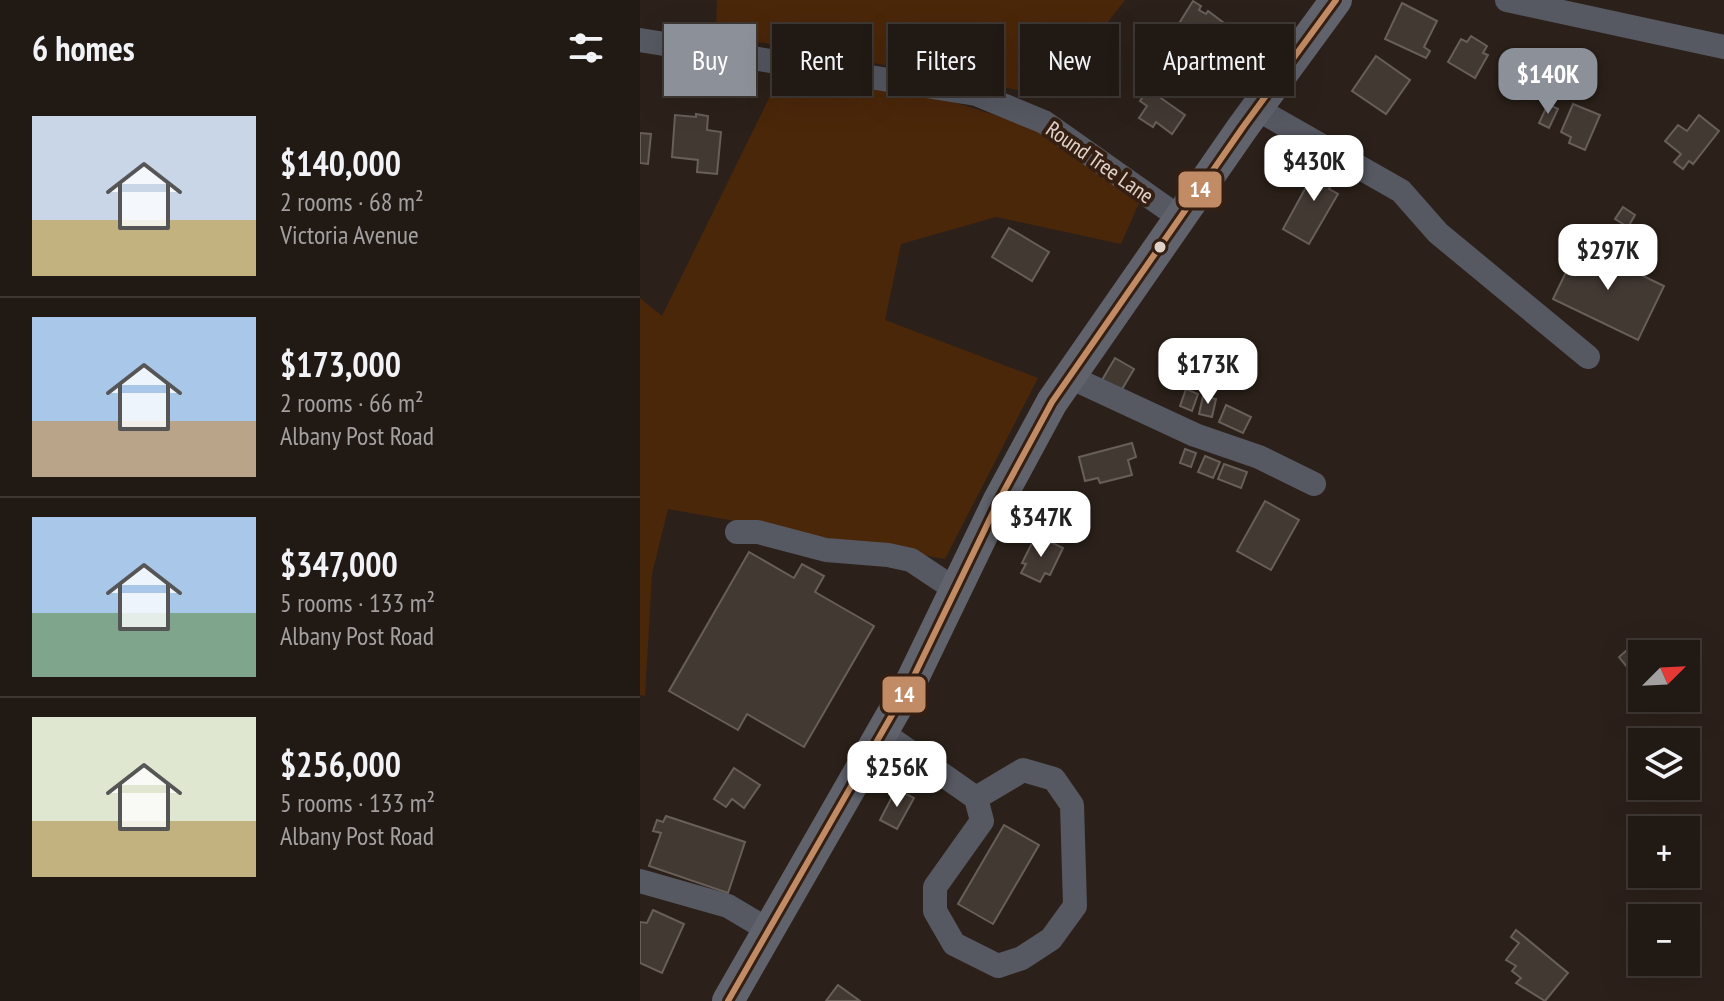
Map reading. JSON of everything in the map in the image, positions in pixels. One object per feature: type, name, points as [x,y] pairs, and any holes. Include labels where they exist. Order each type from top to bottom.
[{"type":"main road","points":[[728,1001],[883,733],[999,500],[1052,402],[1331,2]]},
{"type":"street","points":[[1507,0],[1724,47]]},
{"type":"street","name":"Round Tree Lane","points":[[640,40],[976,94],[1044,122],[1180,218]]},
{"type":"street","points":[[1257,109],[1401,191],[1438,233],[1588,357]]},
{"type":"street","points":[[1070,377],[1195,435],[1259,457],[1314,484]]},
{"type":"street","points":[[737,532],[758,532],[826,550],[911,560],[956,590]]},
{"type":"street","points":[[883,733],[976,798],[982,821],[935,887],[935,911],[954,944],[998,966],[1022,958],[1051,939],[1075,906],[1072,805],[1054,779],[1023,770],[976,798]]},
{"type":"street","points":[[640,881],[728,906],[770,931]]},
{"type":"shaded area","points":[[717,0],[1125,0],[1106,24],[1020,24],[1020,90],[1004,87],[1004,24],[888,24],[888,66],[872,63],[872,24],[772,24],[772,44],[756,41],[756,24],[716,24]]},
{"type":"shaded area","points":[[872,89],[888,90],[888,96],[934,96],[1030,126],[1139,203],[1121,244],[996,217],[901,244],[885,320],[1038,378],[945,559],[668,509],[652,574],[645,696],[640,695],[640,298],[662,316],[772,92],[772,96],[872,96]]},
{"type":"building","points":[[1193,1],[1201,6],[1199,10],[1206,14],[1208,11],[1225,24],[1179,24]]},
{"type":"building","points":[[1402,3],[1437,21],[1424,47],[1430,51],[1426,58],[1385,39]]},
{"type":"building","points":[[1471,36],[1487,46],[1483,53],[1488,55],[1475,78],[1448,62],[1461,39],[1467,42]]},
{"type":"building","points":[[1376,56],[1410,80],[1386,114],[1352,91]]},
{"type":"building","points":[[1143,96],[1158,96],[1185,115],[1172,134],[1156,122],[1153,127],[1139,118],[1147,106],[1140,101]]},
{"type":"building","points":[[1548,104],[1558,109],[1549,128],[1539,123]]},
{"type":"building","points":[[1573,104],[1600,115],[1585,150],[1569,143],[1571,137],[1561,132]]},
{"type":"building","points":[[696,114],[708,116],[707,130],[721,132],[717,174],[697,172],[698,160],[672,157],[675,115],[696,117]]},
{"type":"building","points":[[1699,115],[1719,131],[1693,164],[1689,161],[1683,169],[1674,162],[1681,154],[1665,141],[1678,125],[1687,131]]},
{"type":"building","points":[[640,133],[651,134],[648,164],[640,163]]},
{"type":"building","points":[[1322,158],[1341,169],[1329,189],[1338,194],[1309,244],[1283,229]]},
{"type":"building","points":[[1623,207],[1635,215],[1628,227],[1615,219]]},
{"type":"building","points":[[1009,228],[1049,252],[1032,281],[992,257]]},
{"type":"building","points":[[1579,245],[1664,286],[1638,340],[1553,299]]},
{"type":"building","points":[[1115,358],[1134,369],[1121,391],[1102,380]]},
{"type":"building","points":[[1186,389],[1198,394],[1192,411],[1180,406]]},
{"type":"building","points":[[1203,396],[1216,399],[1212,417],[1199,414]]},
{"type":"building","points":[[1226,405],[1251,417],[1243,433],[1219,422]]},
{"type":"building","points":[[1132,443],[1136,457],[1128,460],[1132,475],[1100,483],[1098,478],[1085,481],[1079,457]]},
{"type":"building","points":[[1185,449],[1196,453],[1191,467],[1180,463]]},
{"type":"building","points":[[1205,456],[1220,462],[1213,478],[1198,472]]},
{"type":"building","points":[[1224,464],[1247,472],[1241,488],[1218,479]]},
{"type":"building","points":[[1265,501],[1299,520],[1271,570],[1237,551]]},
{"type":"building","points":[[1036,535],[1063,548],[1050,575],[1045,573],[1040,582],[1021,573],[1026,564],[1022,563]]},
{"type":"building","points":[[749,552],[794,578],[802,564],[824,576],[815,592],[874,626],[804,747],[747,714],[738,730],[669,691]]},
{"type":"building","points":[[1628,649],[1627,667],[1619,657]]},
{"type":"building","points":[[734,768],[760,785],[744,808],[732,799],[726,807],[714,799]]},
{"type":"building","points":[[896,789],[914,798],[897,829],[880,820]]},
{"type":"building","points":[[666,816],[745,842],[728,893],[649,866],[661,833],[653,831],[657,820],[663,822]]},
{"type":"building","points":[[1004,825],[1039,845],[993,924],[958,904]]},
{"type":"building","points":[[653,910],[684,924],[662,973],[640,963],[640,922],[647,923]]},
{"type":"building","points":[[1516,930],[1568,973],[1545,1001],[1516,983],[1521,978],[1512,971],[1516,966],[1506,960],[1519,943],[1511,937]]},
{"type":"building","points":[[838,985],[860,1001],[826,1001]]},
{"type":"transit line","name":"14","points":[[728,1001],[912,680],[999,500],[1052,402],[1243,127],[1336,0]]}]
